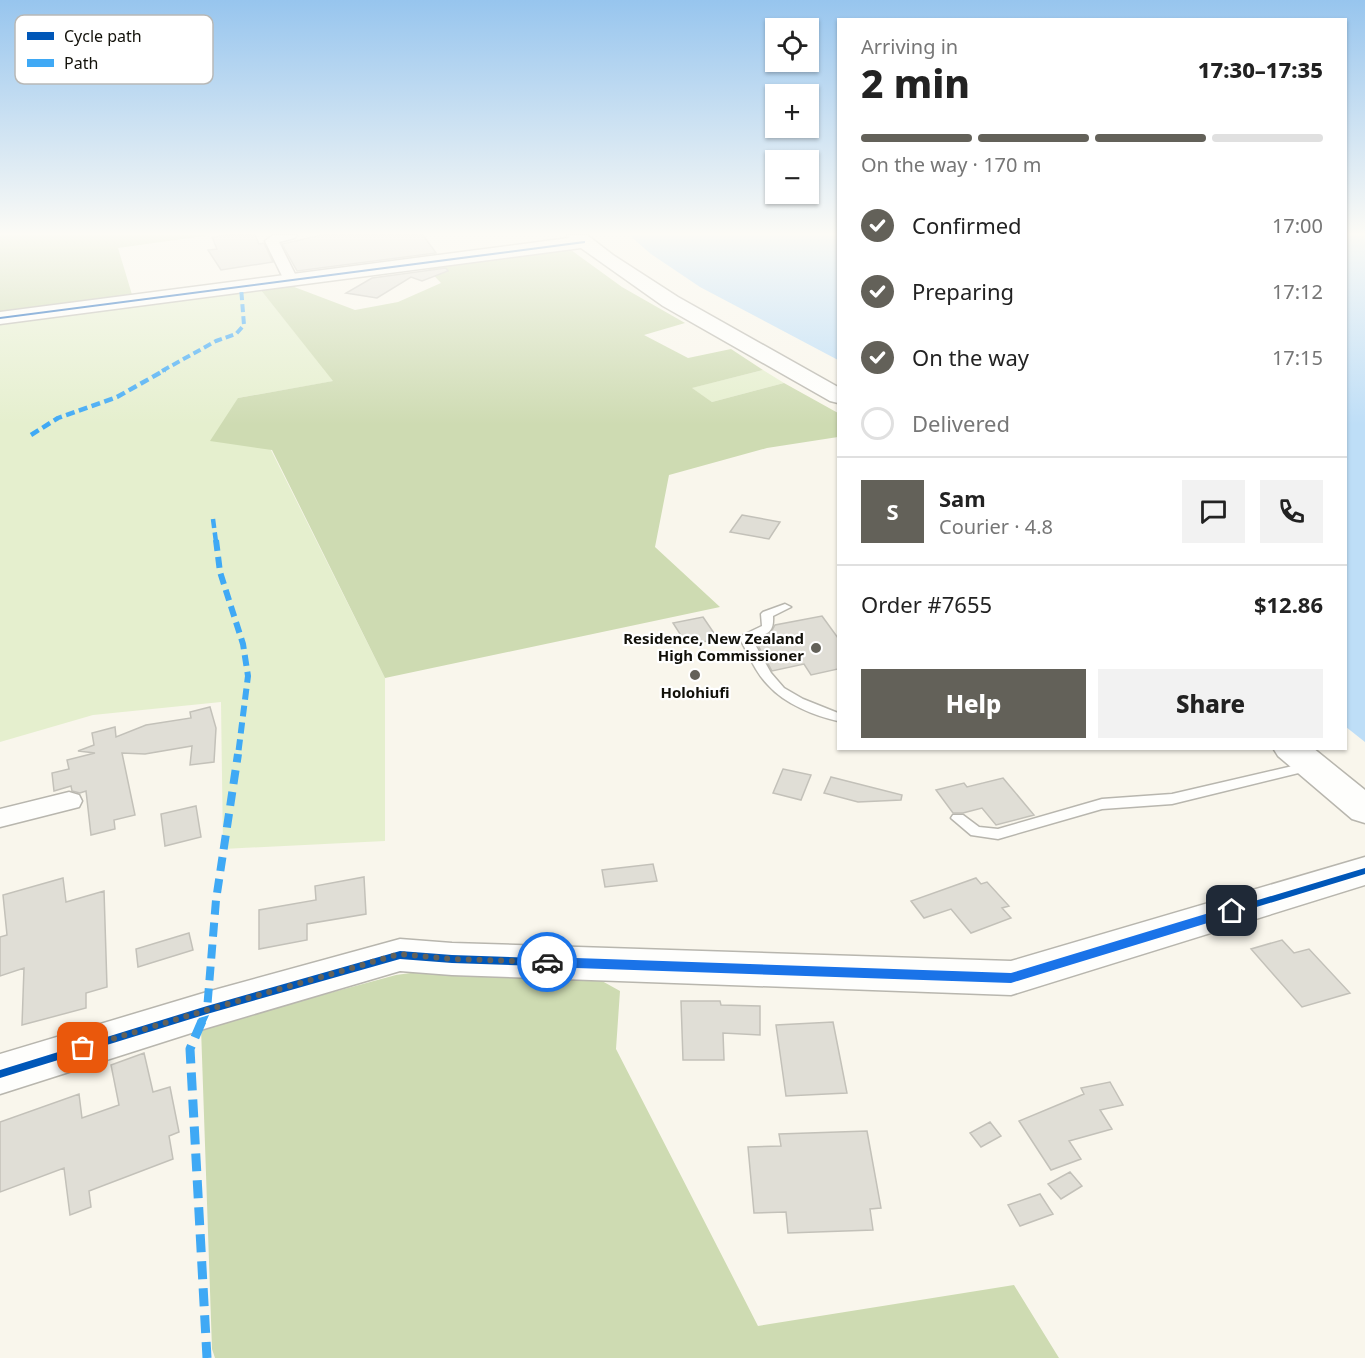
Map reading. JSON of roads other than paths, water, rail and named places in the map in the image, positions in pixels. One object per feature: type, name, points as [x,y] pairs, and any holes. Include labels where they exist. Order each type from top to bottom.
[{"type":"street","points":[[0,318],[150,298]]},
{"type":"street","points":[[665,298],[837,395]]},
{"type":"street","points":[[1301,757],[1365,810]]},
{"type":"street","points":[[0,818],[69,801]]},
{"type":"street","points":[[0,1074],[207,1010],[400,954],[452,959],[1011,978],[1365,871]]},
{"type":"lane","points":[[785,607],[767,614],[768,627],[763,631],[745,637],[766,676],[787,694],[814,709],[837,717]]},
{"type":"lane","points":[[958,818],[976,832],[998,834],[1102,804],[1172,799],[1301,757]]},
{"type":"water","points":[[722,298],[837,298],[837,359]]},
{"type":"water","points":[[1347,298],[1365,298],[1365,742],[1347,728]]},
{"type":"place","name":"Residence, New Zealand High Commissioner","points":[[816,648]]},
{"type":"place","name":"Holohiufi","points":[[695,675]]}]
